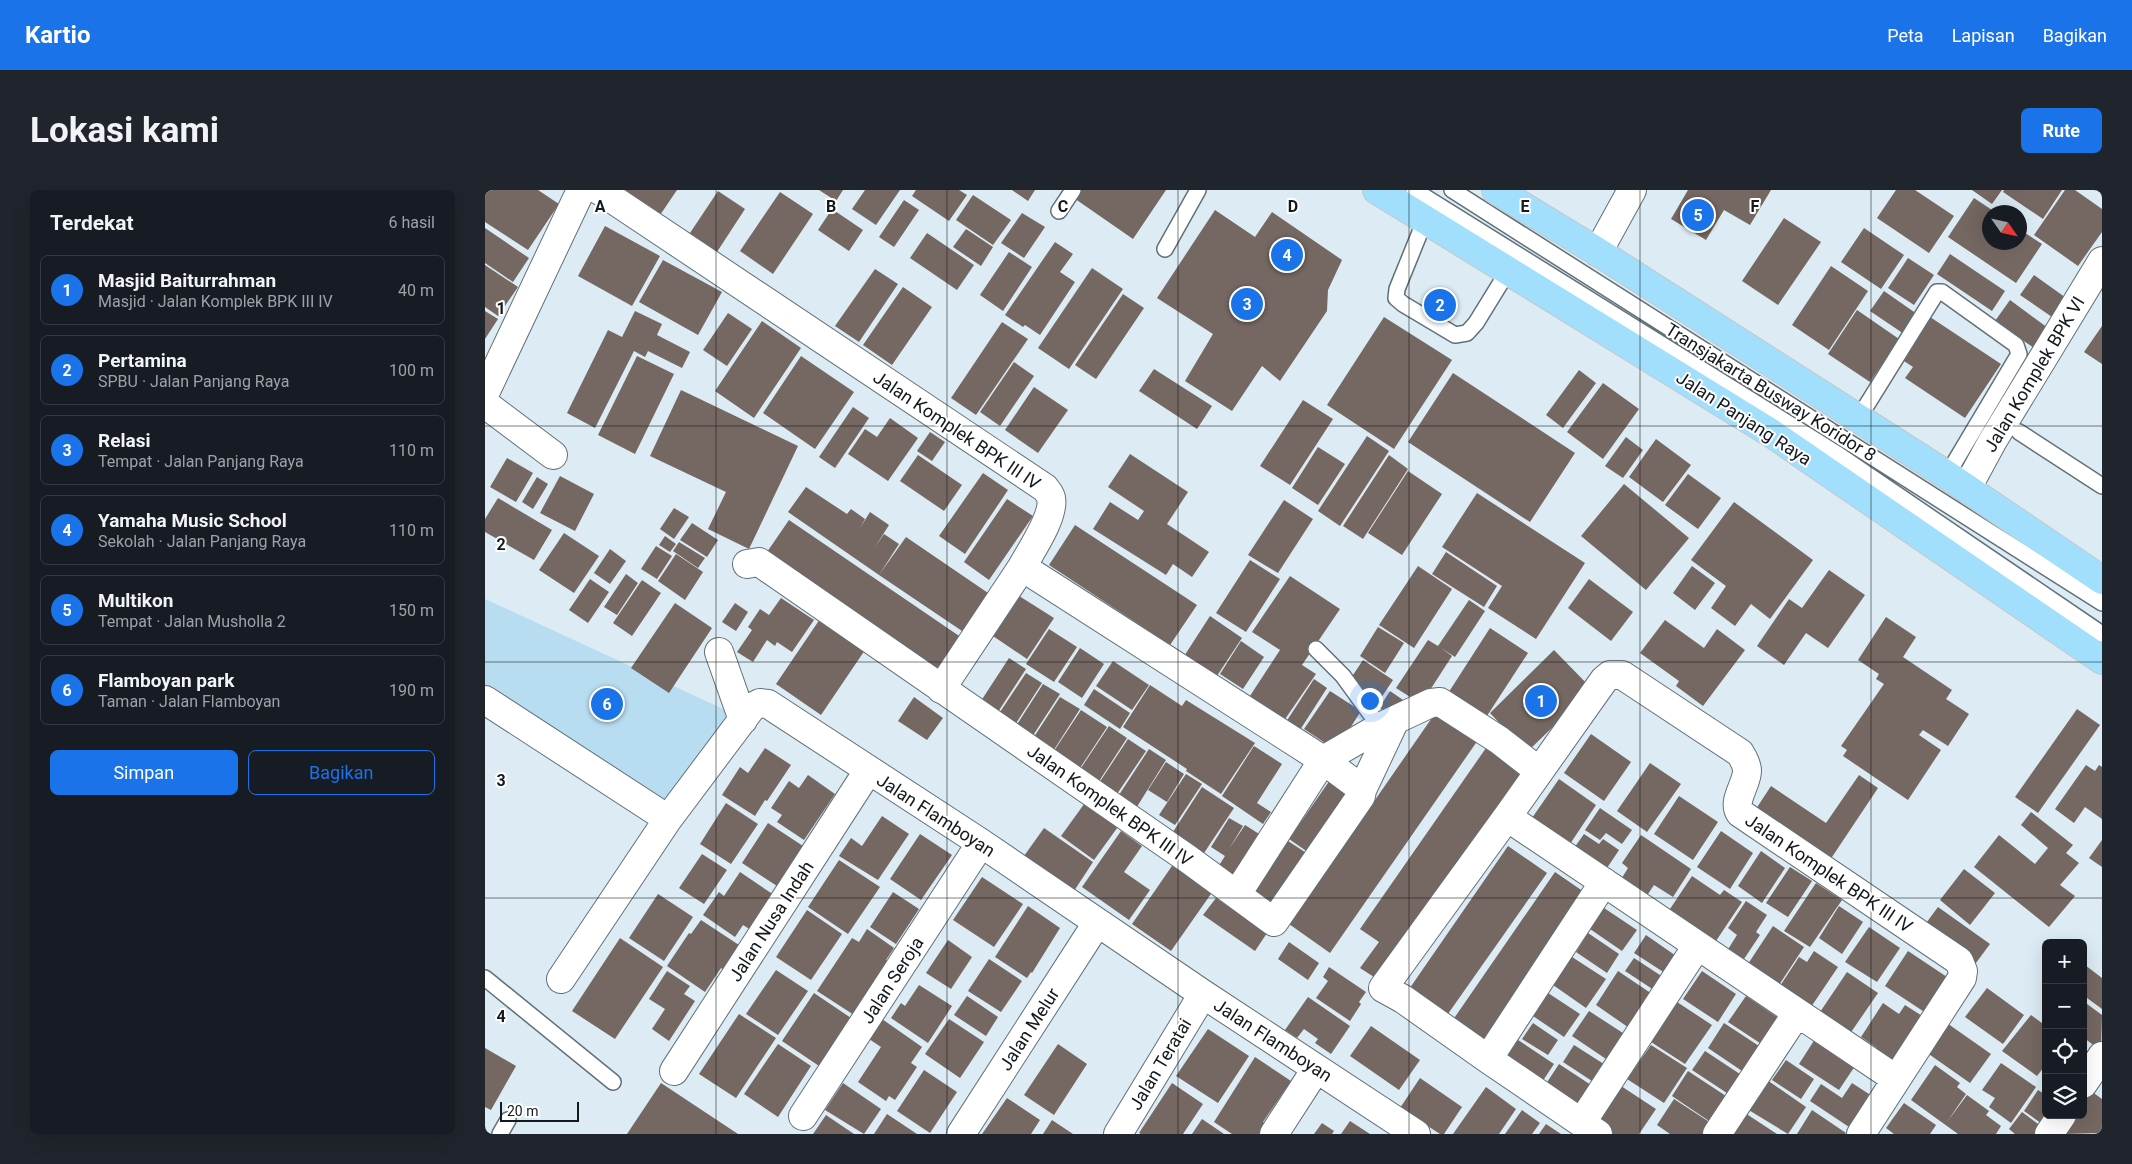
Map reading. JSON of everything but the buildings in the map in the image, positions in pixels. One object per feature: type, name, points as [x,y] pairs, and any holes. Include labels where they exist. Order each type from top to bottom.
[{"type":"main road","name":"Jalan Panjang Raya","points":[[1377,190],[1771,434],[2102,660]]},
{"type":"main road","points":[[1496,190],[1598,252],[1957,482],[2102,580]]},
{"type":"street","points":[[485,393],[581,190]]},
{"type":"street","name":"Jalan Komplek BPK III IV","points":[[599,190],[1045,488],[1051,497],[1051,509],[1047,521],[1022,567],[941,689]]},
{"type":"street","points":[[1598,252],[1632,190]]},
{"type":"street","name":"Jalan Komplek BPK VI","points":[[1957,482],[1992,442],[2102,261]]},
{"type":"street","points":[[485,404],[553,455]]},
{"type":"street","name":"Jalan Komplek BPK III IV","points":[[747,564],[759,562],[1237,894],[1274,922],[1361,796],[1362,790]]},
{"type":"street","points":[[1022,567],[1323,760],[1362,790],[1388,723]]},
{"type":"street","points":[[719,652],[743,720]]},
{"type":"street","name":"Jalan Komplek BPK III IV","points":[[1697,946],[1590,1128],[1488,1060],[1403,999],[1383,988],[1604,680],[1610,675],[1622,675],[1740,753],[1745,760],[1747,771],[1737,806],[1740,813],[1959,961],[1963,971],[1962,978],[1861,1134]]},
{"type":"street","points":[[485,700],[668,819]]},
{"type":"street","points":[[1237,894],[1323,760],[1388,723],[1431,703],[1440,702],[1499,740],[1539,771]]},
{"type":"street","name":"Jalan Flamboyan","points":[[561,979],[668,819],[752,707],[760,703],[768,704],[981,843],[1097,924],[1416,1134]]},
{"type":"street","name":"Jalan Nusa Indah","points":[[675,1072],[868,771]]},
{"type":"street","points":[[1507,817],[1896,1079]]},
{"type":"street","name":"Jalan Seroja","points":[[803,1116],[981,843]]},
{"type":"street","points":[[1488,1060],[1604,882]]},
{"type":"street","name":"Jalan Melur","points":[[961,1134],[1097,924]]},
{"type":"street","name":"Jalan Teratai","points":[[1118,1134],[1203,994]]},
{"type":"street","points":[[1717,1134],[1797,1012]]},
{"type":"street","points":[[2087,1078],[2102,1056]]},
{"type":"street","points":[[1274,1134],[1315,1069]]},
{"type":"street","points":[[2049,1134],[2059,1119]]},
{"type":"lane","points":[[1059,211],[1073,190]]},
{"type":"lane","points":[[1165,249],[1198,190]]},
{"type":"lane","name":"Transjakarta Busway Koridor 8","points":[[1414,190],[1836,453],[2102,634]]},
{"type":"lane","name":"Transjakarta Busway Koridor 8","points":[[1452,190],[2102,603]]},
{"type":"lane","points":[[1425,220],[1397,289],[1396,298],[1403,304],[1455,335],[1467,333],[1476,323],[1508,271]]},
{"type":"lane","points":[[1858,419],[1937,292],[1942,292],[2016,345],[2019,354],[1957,482]]},
{"type":"lane","points":[[2019,432],[2102,486]]},
{"type":"lane","points":[[1316,649],[1388,723]]},
{"type":"lane","points":[[485,978],[613,1082]]},
{"type":"lane","points":[[500,1134],[508,1120]]},
{"type":"shaded area","points":[[485,599],[734,714],[665,803],[485,694]]},
{"type":"place","name":"Multikon","points":[[1698,215]]},
{"type":"place","name":"Yamaha Music School","points":[[1287,255]]},
{"type":"place","name":"Relasi","points":[[1247,304]]},
{"type":"place","name":"Pertamina","points":[[1440,305]]},
{"type":"place","name":"Masjid Baiturrahman","points":[[1541,701]]},
{"type":"place","name":"Flamboyan park","points":[[607,704]]}]
